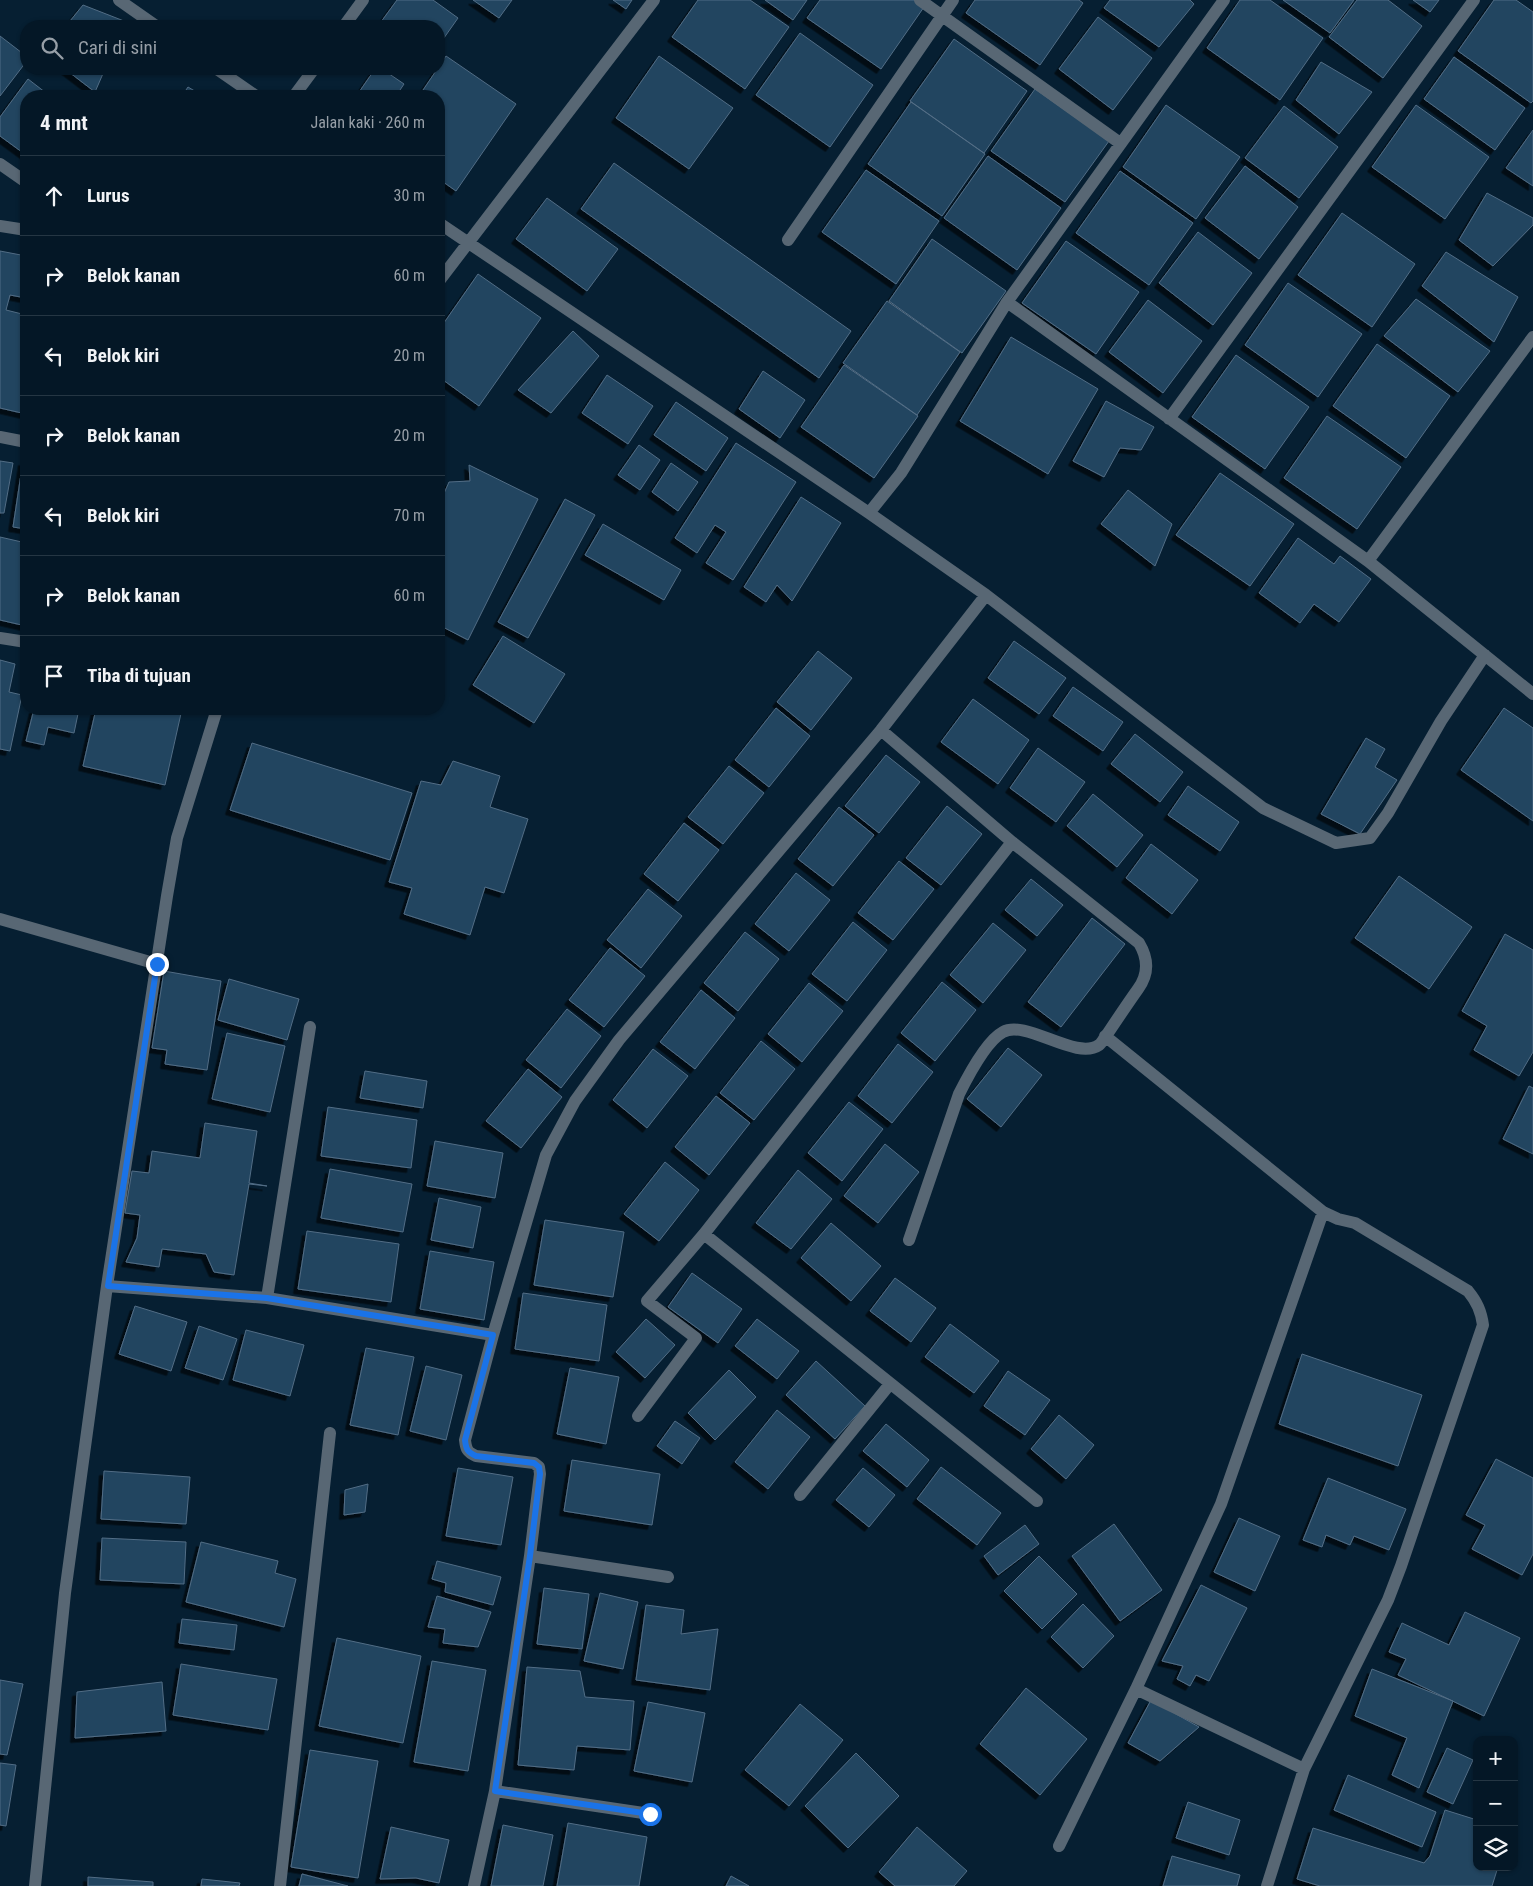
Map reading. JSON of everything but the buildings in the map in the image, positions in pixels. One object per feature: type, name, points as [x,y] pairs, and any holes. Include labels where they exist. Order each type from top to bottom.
[{"type":"street","points":[[119,0],[147,20]]},
{"type":"street","points":[[348,20],[363,0]]},
{"type":"street","points":[[445,273],[654,0]]},
{"type":"street","points":[[920,0],[1120,143]]},
{"type":"street","points":[[788,240],[953,0]]},
{"type":"street","points":[[869,513],[901,473],[1007,302],[1224,0]]},
{"type":"street","points":[[1169,419],[1474,0]]},
{"type":"street","points":[[226,75],[247,90]]},
{"type":"street","points":[[298,90],[310,75]]},
{"type":"street","points":[[0,164],[20,178]]},
{"type":"street","points":[[0,226],[20,229]]},
{"type":"street","points":[[445,227],[869,513],[986,596],[1263,808],[1336,843],[1370,838],[1388,813],[1441,721],[1485,655]]},
{"type":"street","points":[[1007,302],[1368,561],[1533,694]]},
{"type":"street","points":[[1368,561],[1533,338]]},
{"type":"street","points":[[0,438],[20,441]]},
{"type":"street","points":[[474,1886],[495,1791],[530,1556],[540,1474],[539,1467],[534,1463],[524,1460],[476,1456],[469,1453],[466,1449],[465,1440],[493,1335],[546,1155],[575,1101],[619,1040],[881,730],[986,596]]},
{"type":"street","points":[[0,638],[20,641]]},
{"type":"street","points":[[35,1886],[65,1593],[108,1286],[157,964],[177,838],[215,715]]},
{"type":"street","points":[[881,730],[1012,842],[1139,942],[1145,953],[1146,965],[1144,981],[1099,1045],[1086,1049],[1015,1028],[1004,1031],[996,1037],[970,1071],[959,1094],[909,1240]]},
{"type":"street","points":[[638,1416],[696,1338],[648,1301],[704,1234],[1012,842]]},
{"type":"street","points":[[0,919],[157,964]]},
{"type":"street","points":[[267,1298],[310,1026]]},
{"type":"street","points":[[1105,1036],[1323,1212],[1338,1219],[1355,1222],[1468,1291],[1479,1307],[1483,1325],[1415,1527],[1388,1600],[1304,1769],[1267,1886]]},
{"type":"street","points":[[1059,1846],[1136,1689],[1221,1504],[1323,1212]]},
{"type":"street","points":[[704,1234],[1037,1501]]},
{"type":"street","points":[[108,1286],[267,1298],[493,1335]]},
{"type":"street","points":[[800,1495],[890,1384]]},
{"type":"street","points":[[280,1886],[330,1433]]},
{"type":"street","points":[[530,1556],[668,1577]]},
{"type":"street","points":[[1136,1689],[1304,1769]]},
{"type":"street","points":[[495,1791],[650,1814]]},
{"type":"route","points":[[157,964],[108,1286],[267,1298],[493,1335],[465,1440],[466,1449],[469,1453],[476,1456],[524,1460],[534,1463],[539,1467],[540,1474],[530,1556],[495,1791],[650,1814]]}]
